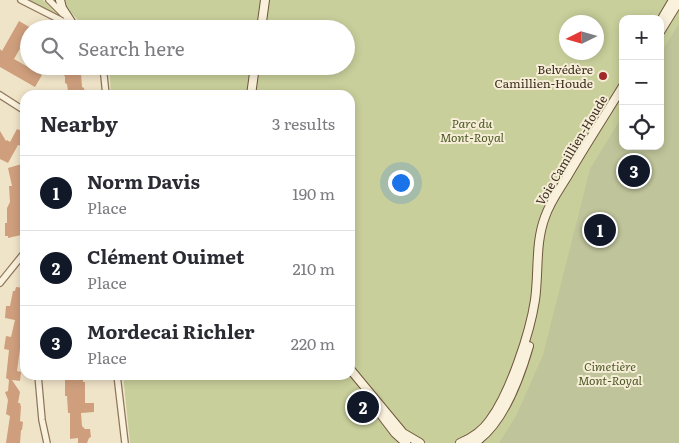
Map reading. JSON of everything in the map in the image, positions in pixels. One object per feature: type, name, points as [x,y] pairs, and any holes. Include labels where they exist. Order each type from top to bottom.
[{"type":"street","points":[[21,0],[60,20]]},
{"type":"street","points":[[49,0],[68,20]]},
{"type":"street","points":[[60,0],[62,8],[70,20]]},
{"type":"street","points":[[260,20],[263,0]]},
{"type":"street","points":[[664,15],[673,0]]},
{"type":"street","points":[[664,25],[679,1]]},
{"type":"street","points":[[104,75],[105,90]]},
{"type":"street","points":[[250,90],[252,75]]},
{"type":"street","name":"Voie Camillien-Houde","points":[[460,443],[471,438],[486,425],[505,392],[518,361],[530,324],[535,298],[538,256],[544,218],[577,158],[619,92]]},
{"type":"street","points":[[0,95],[20,108]]},
{"type":"street","name":"Voie Camillien-Houde","points":[[474,443],[486,434],[499,417],[511,393],[527,352],[537,312],[543,242],[551,211],[619,100]]},
{"type":"street","points":[[0,283],[20,258]]},
{"type":"street","points":[[355,374],[403,433],[420,443]]},
{"type":"street","points":[[38,380],[42,420],[47,443]]},
{"type":"street","points":[[118,380],[125,443]]},
{"type":"street","points":[[354,380],[392,429],[406,443]]},
{"type":"green space","points":[[27,0],[43,0],[56,13],[54,15]]},
{"type":"green space","name":"Parc du Mont-Royal","points":[[63,0],[679,0],[679,76],[664,79],[664,15],[619,15],[620,150],[615,161],[679,443],[130,443],[124,380],[355,380],[355,90],[111,90],[110,75],[355,75],[355,20],[78,20],[67,9]]},
{"type":"green space","name":"Cimetière Mont-Royal","points":[[679,24],[679,443],[499,443],[516,416],[543,355],[590,169],[619,122],[619,150],[664,150],[664,48]]},
{"type":"building","points":[[20,22],[20,49],[14,59],[20,62],[20,75],[42,75],[35,87],[0,67],[0,49],[2,51]]},
{"type":"building","points":[[63,75],[81,75],[82,87],[84,90],[68,90]]},
{"type":"building","points":[[17,129],[20,130],[20,145],[18,145],[8,163],[0,159],[0,131],[6,141],[10,142]]},
{"type":"building","points":[[20,164],[20,235],[8,238],[8,236],[5,236],[5,223],[7,223],[7,208],[10,202],[9,186],[12,186],[8,168]]},
{"type":"building","points":[[16,287],[20,287],[20,348],[17,371],[20,372],[20,380],[20,381],[12,380],[20,392],[18,403],[20,403],[21,407],[20,421],[23,422],[20,443],[6,443],[10,416],[6,414],[8,400],[5,392],[8,391],[9,380],[6,378],[9,350],[4,349],[6,336],[11,337],[15,320],[5,318],[6,306],[10,306],[13,291],[15,291]]},
{"type":"building","points":[[65,380],[83,380],[85,382],[85,403],[94,403],[94,412],[81,413],[82,426],[85,429],[90,429],[91,437],[87,443],[78,443],[78,438],[70,439],[70,413],[68,413],[67,396],[65,396]]},
{"type":"place","name":"Belvédère Camillien-Houde","points":[[603,76]]},
{"type":"place","name":"Mordecai Richler","points":[[634,171]]},
{"type":"place","name":"Norm Davis","points":[[600,230]]},
{"type":"place","name":"Clément Ouimet","points":[[363,407]]}]
